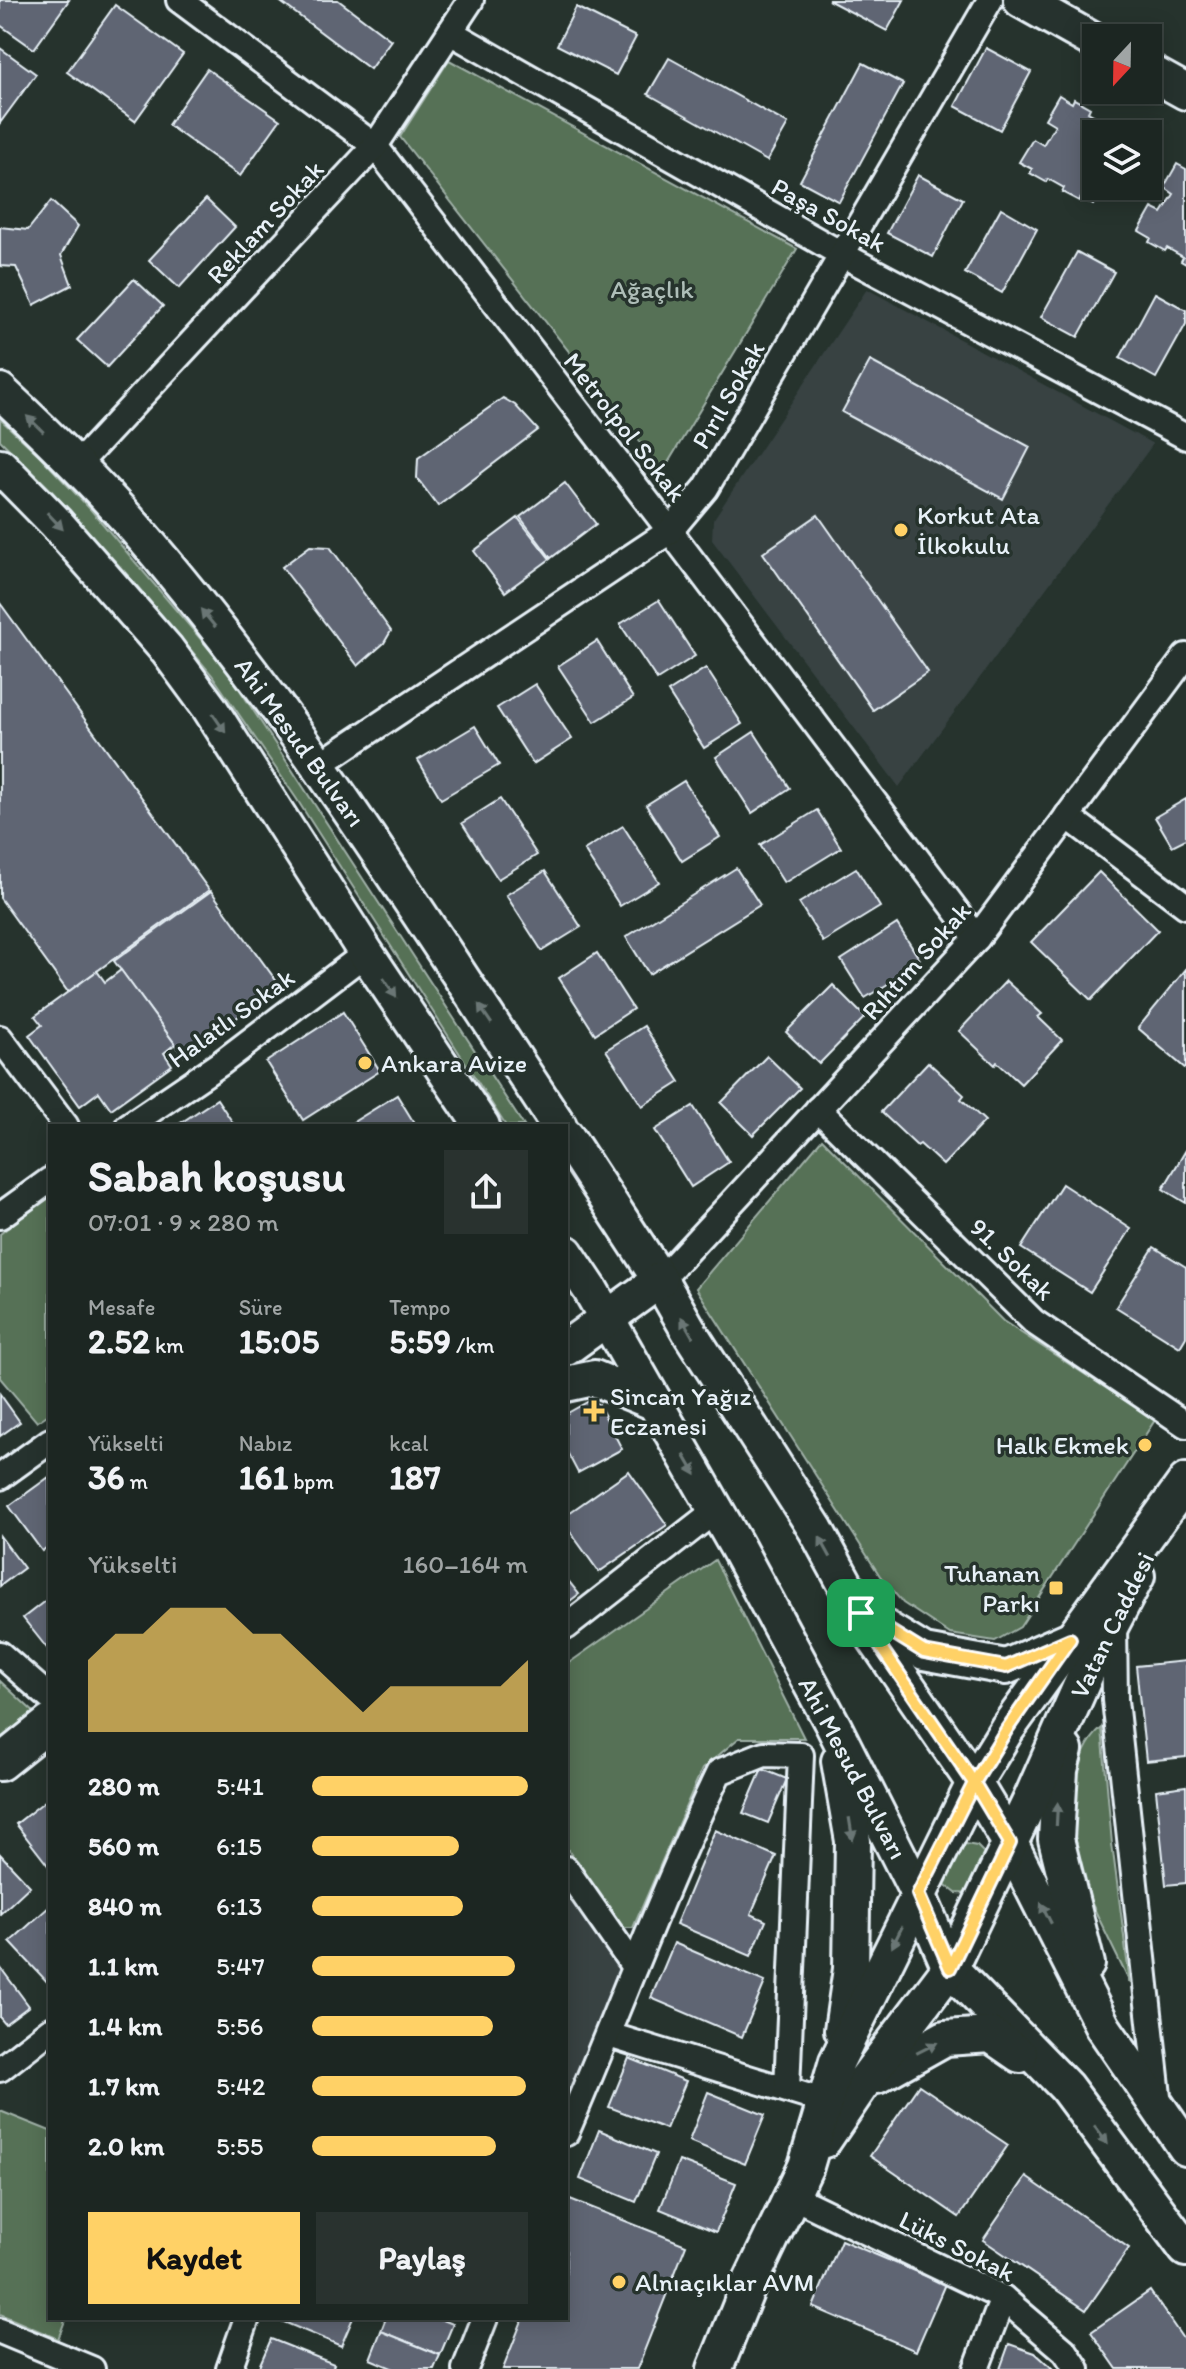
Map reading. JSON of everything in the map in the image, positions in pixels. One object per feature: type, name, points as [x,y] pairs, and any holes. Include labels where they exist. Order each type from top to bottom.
[{"type":"main road","points":[[1021,0],[1082,34]]},
{"type":"main road","points":[[1162,79],[1186,92]]},
{"type":"main road","name":"Ahi Mesud Bulvarı","points":[[0,391],[77,465],[136,530],[234,651],[319,765],[558,1124]]},
{"type":"main road","name":"Ahi Mesud Bulvarı","points":[[0,466],[55,522],[167,650],[209,707],[366,953],[481,1124]]},
{"type":"main road","points":[[568,1139],[816,1530],[875,1639],[974,1783],[1010,1843],[1103,2027],[1186,2148]]},
{"type":"main road","name":"Ahi Mesud Bulvarı","points":[[568,1256],[716,1510],[833,1725],[918,1894],[950,1968],[1066,2087],[1186,2249]]},
{"type":"main road","points":[[568,1347],[660,1280]]},
{"type":"main road","points":[[568,1384],[594,1378],[653,1402]]},
{"type":"main road","points":[[1161,1517],[1186,1481]]},
{"type":"main road","name":"Vatan Caddesi","points":[[715,2369],[748,2287],[800,2182],[860,2087],[950,1968],[1089,1667],[1151,1550],[1161,1517]]},
{"type":"main road","name":"Vatan Caddesi","points":[[800,2182],[837,2061],[974,1783],[1007,1729],[1070,1639],[1161,1517]]},
{"type":"main road","points":[[861,1613],[924,1652],[1006,1667],[1070,1639]]},
{"type":"main road","points":[[1089,1667],[1060,1770],[1056,1839],[1103,2027]]},
{"type":"main road","points":[[0,1763],[48,1725]]},
{"type":"main road","points":[[833,1725],[853,1841],[851,1969],[837,2061]]},
{"type":"main road","points":[[860,2087],[898,2062],[945,2038],[991,2035],[1066,2087]]},
{"type":"street","name":"Metrolpol Sokak","points":[[179,0],[375,146],[977,938]]},
{"type":"street","name":"Reklam Sokak","points":[[77,465],[375,146],[471,0]]},
{"type":"street","name":"Pırıl Sokak","points":[[319,765],[670,531],[706,488],[990,0]]},
{"type":"street","name":"Paşa Sokak","points":[[450,32],[843,255],[1186,437]]},
{"type":"street","name":"Rıhtım Sokak","points":[[660,1280],[977,938],[1186,656]]},
{"type":"street","points":[[1067,816],[1186,906]]},
{"type":"street","name":"Halatlı Sokak","points":[[131,1124],[221,1063],[366,953]]},
{"type":"street","points":[[0,1038],[64,1124]]},
{"type":"street","name":"91. Sokak","points":[[818,1109],[1034,1322],[1186,1425]]},
{"type":"street","points":[[0,1216],[48,1181]]},
{"type":"street","points":[[0,1477],[48,1442]]},
{"type":"street","points":[[568,1625],[716,1510]]},
{"type":"street","points":[[1114,1621],[1115,1700],[1159,2107]]},
{"type":"street","points":[[0,1654],[48,1696]]},
{"type":"street","points":[[568,2128],[609,2035],[688,1836],[719,1772],[764,1754],[801,1755],[787,2089]]},
{"type":"street","points":[[568,1872],[634,1967]]},
{"type":"street","points":[[0,2069],[48,2032]]},
{"type":"street","points":[[609,2035],[826,2102]]},
{"type":"street","name":"Lüks Sokak","points":[[800,2182],[1003,2298],[1065,2351],[1077,2369]]},
{"type":"street","points":[[976,2369],[1003,2298]]},
{"type":"street","points":[[229,2369],[246,2320]]},
{"type":"street","points":[[465,2369],[484,2320]]},
{"type":"street","points":[[0,2331],[92,2369]]},
{"type":"shaded area","name":"Korkut Ata İlkokulu","points":[[867,289],[1153,444],[899,787],[712,540],[713,520]]},
{"type":"shaded area","points":[[568,1896],[620,1966],[568,2095]]},
{"type":"green space","name":"Ağaçlık","points":[[449,60],[797,249],[663,471],[400,137]]},
{"type":"green space","points":[[0,419],[91,510],[227,670],[523,1124],[505,1124],[296,798],[212,675],[132,580],[49,488],[0,440]]},
{"type":"green space","points":[[822,1139],[1003,1321],[1155,1420],[1020,1627],[995,1641],[950,1634],[903,1603],[880,1576],[696,1288]]},
{"type":"green space","points":[[48,1197],[48,1414],[37,1422],[0,1378],[0,1234]]},
{"type":"green space","points":[[715,1560],[804,1738],[739,1738],[702,1769],[633,1928],[621,1928],[568,1850],[568,1664]]},
{"type":"green space","points":[[0,1681],[38,1716],[0,1745]]},
{"type":"green space","points":[[1102,1728],[1112,1844],[1130,1983],[1081,1883],[1074,1854],[1072,1815],[1077,1775],[1082,1756]]},
{"type":"green space","points":[[960,1843],[977,1846],[989,1858],[973,1894],[956,1893],[943,1883]]},
{"type":"green space","points":[[0,2111],[48,2130],[48,2320],[65,2320],[58,2339],[0,2314]]},
{"type":"building","points":[[0,0],[69,0],[34,49],[0,25]]},
{"type":"building","points":[[278,0],[338,0],[391,40],[370,69]]},
{"type":"building","points":[[828,0],[904,0],[887,31]]},
{"type":"building","points":[[115,5],[183,54],[135,121],[67,72]]},
{"type":"building","points":[[576,7],[636,37],[616,75],[557,45]]},
{"type":"building","points":[[0,48],[36,74],[0,123]]},
{"type":"building","points":[[986,48],[1031,72],[1000,130],[955,106]]},
{"type":"building","points":[[669,58],[788,124],[767,161],[648,94]]},
{"type":"building","points":[[863,63],[903,84],[839,202],[800,181]]},
{"type":"building","points":[[207,69],[280,120],[240,176],[168,125]]},
{"type":"building","points":[[1059,95],[1090,108],[1088,112],[1102,120],[1082,120],[1082,199],[1079,201],[1062,192],[1064,188],[1030,173],[1032,169],[1019,162],[1033,139],[1043,145],[1055,125],[1045,119]]},
{"type":"building","points":[[1177,164],[1186,169],[1186,264],[1181,261],[1183,257],[1149,242],[1151,238],[1139,231],[1152,208],[1162,213],[1174,194],[1164,187]]},
{"type":"building","points":[[918,175],[963,199],[933,257],[887,233]]},
{"type":"building","points":[[206,199],[235,227],[179,288],[149,260]]},
{"type":"building","points":[[51,201],[78,226],[61,255],[72,285],[34,305],[16,267],[0,266],[0,227],[28,230]]},
{"type":"building","points":[[1001,208],[1037,229],[1002,293],[965,273]]},
{"type":"building","points":[[1077,252],[1114,272],[1078,337],[1041,317]]},
{"type":"building","points":[[134,279],[163,306],[107,367],[77,340]]},
{"type":"building","points":[[1155,293],[1186,310],[1186,324],[1156,378],[1120,358]]},
{"type":"building","points":[[870,361],[1030,447],[1003,499],[842,412]]},
{"type":"building","points":[[503,398],[515,405],[538,430],[438,506],[417,478],[418,458]]},
{"type":"building","points":[[565,483],[596,524],[551,558],[520,517]]},
{"type":"building","points":[[818,515],[928,672],[873,710],[763,553]]},
{"type":"building","points":[[518,518],[550,559],[505,592],[474,551]]},
{"type":"building","points":[[310,546],[330,547],[391,631],[384,643],[358,666],[282,567]]},
{"type":"building","points":[[659,600],[695,656],[657,680],[620,624]]},
{"type":"building","points":[[0,603],[209,890],[68,992],[0,898]]},
{"type":"building","points":[[597,641],[633,698],[595,722],[558,666]]},
{"type":"building","points":[[706,668],[742,724],[704,748],[668,692]]},
{"type":"building","points":[[535,684],[572,739],[533,764],[497,708]]},
{"type":"building","points":[[475,726],[499,765],[441,799],[418,760]]},
{"type":"building","points":[[754,732],[790,788],[752,813],[716,757]]},
{"type":"building","points":[[684,781],[720,837],[682,861],[646,805]]},
{"type":"building","points":[[500,799],[537,855],[498,879],[462,823]]},
{"type":"building","points":[[1186,799],[1186,839],[1172,846],[1155,817]]},
{"type":"building","points":[[817,810],[841,848],[784,883],[760,845]]},
{"type":"building","points":[[623,826],[659,882],[620,906],[584,850]]},
{"type":"building","points":[[736,868],[760,905],[649,974],[626,937]]},
{"type":"building","points":[[856,868],[880,907],[823,942],[799,903]]},
{"type":"building","points":[[545,871],[581,927],[542,951],[506,895]]},
{"type":"building","points":[[1099,872],[1158,930],[1091,1000],[1031,942]]},
{"type":"building","points":[[211,891],[280,986],[184,1056],[114,961]]},
{"type":"building","points":[[897,924],[922,963],[865,998],[841,960]]},
{"type":"building","points":[[597,953],[633,1009],[595,1034],[559,978]]},
{"type":"building","points":[[1186,969],[1186,1069],[1138,1028]]},
{"type":"building","points":[[121,970],[175,1044],[164,1053],[172,1065],[111,1109],[99,1092],[80,1106],[29,1035],[42,1025],[35,1016],[97,971],[105,982]]},
{"type":"building","points":[[1006,981],[1042,1014],[1038,1017],[1062,1040],[1021,1084],[997,1062],[995,1065],[959,1031]]},
{"type":"building","points":[[833,985],[865,1017],[819,1064],[786,1032]]},
{"type":"building","points":[[343,1012],[380,1071],[303,1120],[266,1062]]},
{"type":"building","points":[[644,1026],[680,1082],[642,1106],[606,1050]]},
{"type":"building","points":[[767,1056],[800,1088],[753,1135],[721,1103]]},
{"type":"building","points":[[928,1062],[964,1095],[961,1099],[985,1121],[943,1165],[920,1144],[917,1146],[881,1112]]},
{"type":"building","points":[[397,1095],[415,1124],[350,1124]]},
{"type":"building","points":[[217,1099],[234,1124],[179,1124]]},
{"type":"building","points":[[693,1106],[729,1162],[691,1187],[655,1130]]},
{"type":"building","points":[[1186,1150],[1186,1203],[1163,1189]]},
{"type":"building","points":[[1062,1184],[1131,1229],[1090,1292],[1021,1248]]},
{"type":"building","points":[[1154,1247],[1186,1267],[1186,1337],[1180,1347],[1116,1307]]},
{"type":"building","points":[[0,1394],[20,1422],[0,1436]]},
{"type":"building","points":[[591,1400],[599,1405],[622,1449],[578,1473],[568,1454],[568,1413]]},
{"type":"building","points":[[629,1471],[667,1525],[599,1572],[568,1529],[568,1514]]},
{"type":"building","points":[[48,1478],[48,1546],[42,1551],[9,1506]]},
{"type":"building","points":[[0,1536],[24,1568],[0,1586]]},
{"type":"building","points":[[568,1580],[579,1594],[568,1602]]},
{"type":"building","points":[[48,1599],[48,1649],[23,1618]]},
{"type":"building","points":[[1186,1661],[1186,1757],[1146,1761],[1136,1666]]},
{"type":"building","points":[[762,1769],[787,1779],[768,1823],[743,1813]]},
{"type":"building","points":[[1186,1786],[1186,1883],[1166,1885],[1156,1790]]},
{"type":"building","points":[[48,1799],[48,1865],[16,1824]]},
{"type":"building","points":[[715,1830],[776,1856],[751,1914],[766,1921],[751,1956],[676,1924]]},
{"type":"building","points":[[0,1854],[30,1886],[0,1914]]},
{"type":"building","points":[[48,1908],[48,1983],[10,1942]]},
{"type":"building","points":[[674,1943],[765,1982],[742,2037],[651,1998]]},
{"type":"building","points":[[0,1967],[29,2006],[5,2024],[0,2018]]},
{"type":"building","points":[[629,2058],[686,2081],[666,2129],[609,2107]]},
{"type":"building","points":[[919,2085],[1008,2145],[959,2217],[870,2156]]},
{"type":"building","points":[[708,2092],[765,2115],[745,2164],[689,2141]]},
{"type":"building","points":[[599,2130],[656,2154],[636,2202],[580,2179]]},
{"type":"building","points":[[679,2161],[736,2183],[716,2232],[660,2209]]},
{"type":"building","points":[[1026,2177],[1129,2248],[1086,2310],[983,2240]]},
{"type":"building","name":"Alnıaçıklar AVM","points":[[570,2199],[686,2245],[637,2369],[503,2369],[522,2320],[568,2320]]},
{"type":"building","points":[[841,2240],[945,2284],[916,2351],[813,2307]]},
{"type":"building","points":[[1150,2291],[1186,2343],[1186,2369],[1117,2369],[1091,2332]]},
{"type":"building","points":[[279,2320],[352,2320],[341,2346]]},
{"type":"building","points":[[385,2320],[443,2320],[453,2324],[440,2355],[381,2331]]},
{"type":"building","points":[[381,2331],[440,2355],[434,2369],[394,2369],[370,2359]]},
{"type":"building","points":[[271,2339],[334,2364],[332,2369],[258,2369]]},
{"type":"building","points":[[1009,2344],[1035,2353],[1053,2369],[1000,2369]]},
{"type":"place","name":"Korkut Ata İlkokulu","points":[[901,530]]},
{"type":"place","name":"Ankara Avize","points":[[365,1063]]},
{"type":"place","name":"Sincan Yağız Eczanesi","points":[[594,1411]]},
{"type":"place","name":"Halk Ekmek","points":[[1145,1445]]},
{"type":"place","name":"Tuhanan Parkı","points":[[1056,1588]]},
{"type":"place","name":"Alnıaçıklar AVM","points":[[619,2282]]},
{"type":"route","points":[[861,1613],[875,1639],[974,1783],[918,1894],[950,1968],[1010,1843],[974,1783],[1007,1729],[1070,1639],[1006,1667],[924,1652],[861,1613]]}]
